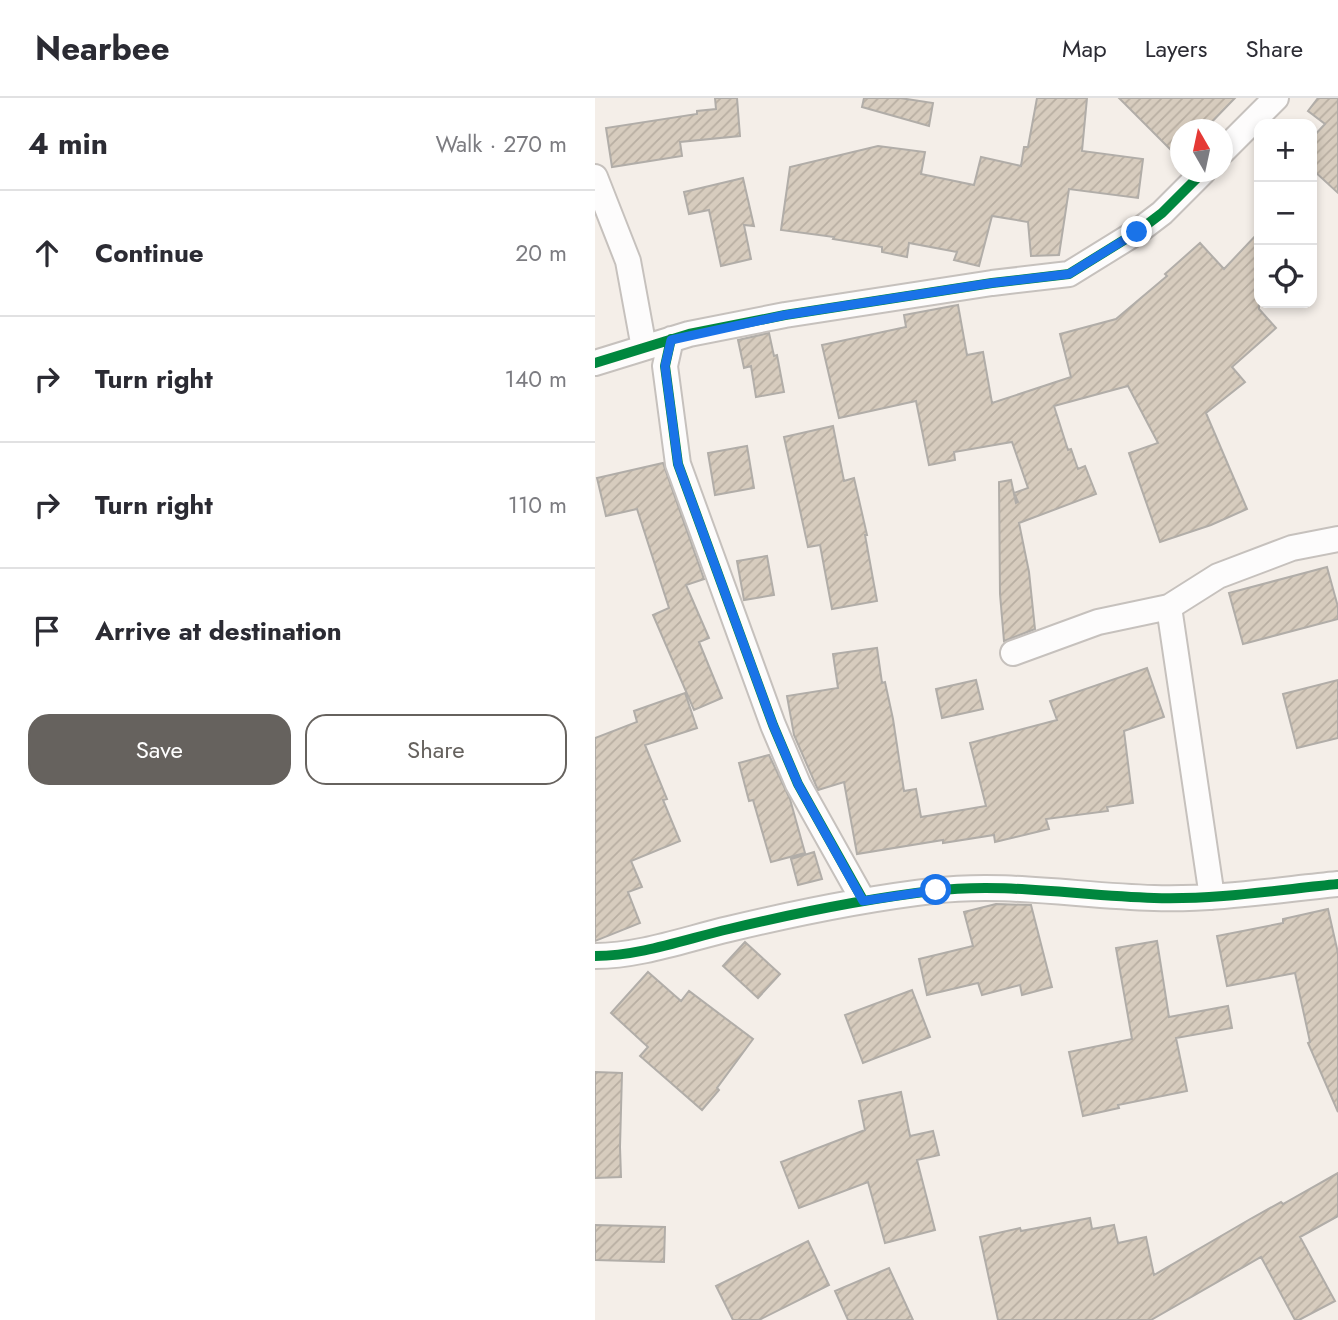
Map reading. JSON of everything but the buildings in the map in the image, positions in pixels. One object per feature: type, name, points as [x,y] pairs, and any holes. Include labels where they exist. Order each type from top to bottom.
[{"type":"street","points":[[1233,141],[1276,98]]},
{"type":"street","points":[[595,177],[628,261],[644,348]]},
{"type":"street","points":[[595,363],[671,340],[785,315],[1069,274],[1137,232],[1162,213],[1193,182]]},
{"type":"street","points":[[671,340],[665,366],[678,464],[773,725],[798,784],[863,901]]},
{"type":"street","points":[[1013,653],[1098,622],[1169,607],[1218,576],[1292,548],[1338,539]]},
{"type":"street","points":[[1169,607],[1212,897]]},
{"type":"street","points":[[595,956],[616,956],[863,901],[936,890],[1013,887],[1154,898],[1212,897],[1338,884]]},
{"type":"cycle path","points":[[595,363],[689,334],[785,315],[1069,274],[1137,232],[1162,213],[1193,182]]},
{"type":"cycle path","points":[[671,339],[665,366],[678,464],[773,725],[798,784],[863,900]]},
{"type":"cycle path","points":[[595,956],[646,950],[805,912],[932,891],[987,888],[1126,897],[1200,898],[1338,884]]},
{"type":"route","points":[[936,890],[863,901],[798,784],[773,725],[678,464],[665,366],[671,340],[785,315],[1069,274],[1137,232]]}]
